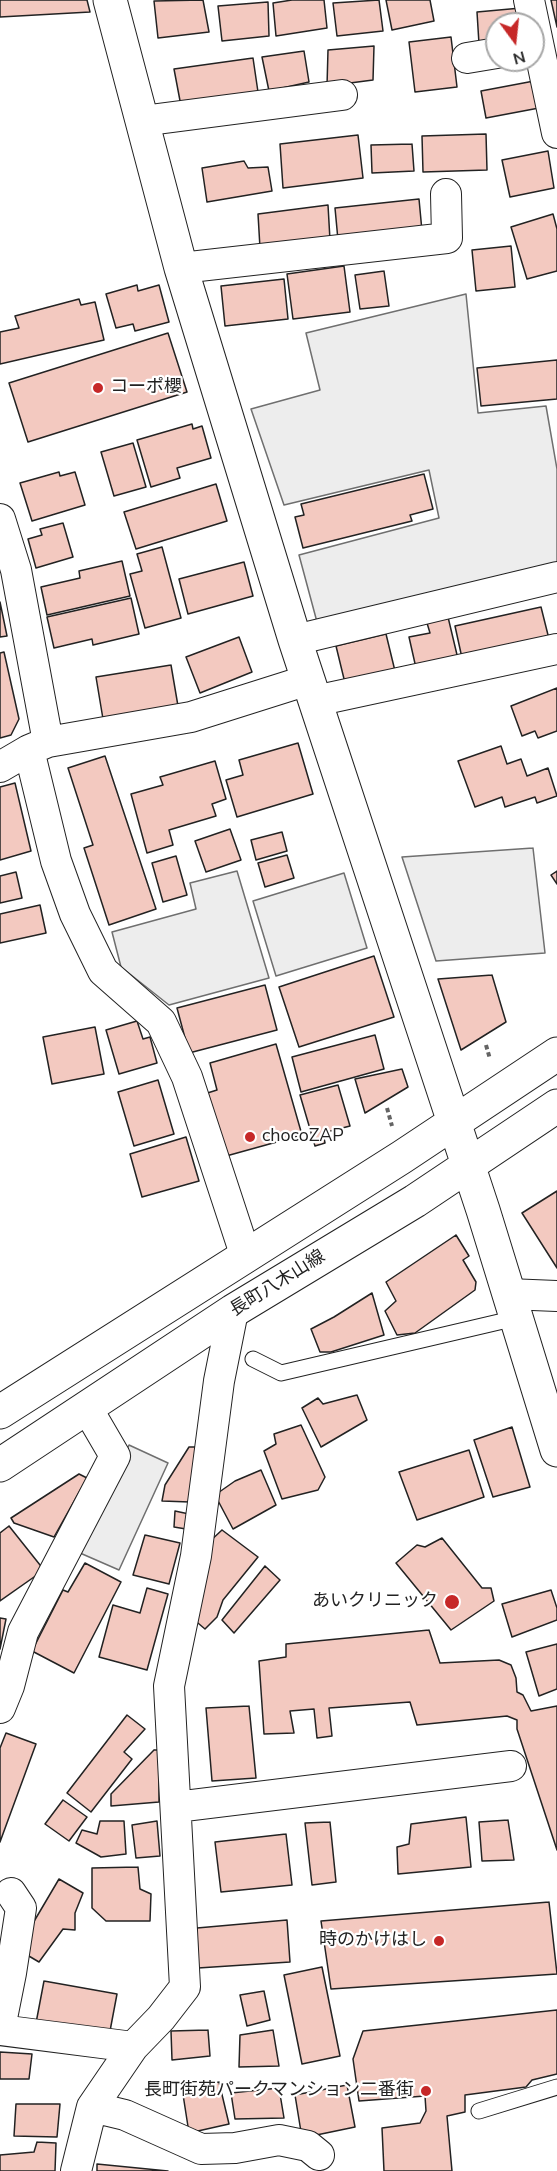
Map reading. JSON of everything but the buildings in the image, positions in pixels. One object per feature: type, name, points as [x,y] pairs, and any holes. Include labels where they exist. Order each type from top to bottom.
[{"type":"street","points":[[110,0],[181,268],[295,640],[483,1210],[557,1450]]},
{"type":"street","points":[[467,58],[485,55]]},
{"type":"street","points":[[542,72],[557,133]]},
{"type":"street","points":[[142,121],[342,95]]},
{"type":"street","points":[[181,268],[447,238],[446,194]]},
{"type":"street","points":[[0,519],[16,570],[56,861],[75,914],[104,971],[161,1022],[187,1077],[246,1257]]},
{"type":"street","points":[[295,640],[557,577]]},
{"type":"street","points":[[0,767],[39,746],[191,717],[311,690],[557,649]]},
{"type":"street","points":[[0,1412],[246,1257],[557,1054]]},
{"type":"street","name":"長町八木山線","points":[[0,1465],[233,1311],[415,1201],[467,1164],[557,1106]]},
{"type":"street","points":[[512,1306],[557,1296]]},
{"type":"street","points":[[76,2171],[92,2107],[133,2047],[161,2018],[185,1987],[169,1686],[196,1556],[219,1381],[233,1311]]},
{"type":"street","points":[[0,1708],[9,1686],[23,1632],[115,1456],[87,1408]]},
{"type":"street","points":[[176,1807],[511,1766]]},
{"type":"street","points":[[4,1894],[21,1908],[0,2029],[133,2047]]},
{"type":"street","points":[[92,2107],[124,2115],[201,2149],[235,2148],[279,2140],[309,2146],[319,2155]]},
{"type":"lane","points":[[254,1359],[281,1373],[512,1306]]},
{"type":"lane","points":[[479,2111],[557,2087]]},
{"type":"path","points":[[387,1108],[394,1132]]},
{"type":"shaded area","points":[[466,294],[478,413],[546,406],[557,469],[557,566],[317,622],[299,555],[439,518],[429,470],[284,505],[251,409],[320,390],[306,333]]},
{"type":"shaded area","points":[[533,848],[545,953],[436,961],[402,857]]},
{"type":"shaded area","points":[[237,871],[269,978],[169,1005],[121,967],[112,932],[196,909],[190,883]]},
{"type":"shaded area","points":[[344,873],[367,948],[276,976],[253,901]]},
{"type":"shaded area","points":[[129,1445],[168,1463],[119,1570],[80,1553]]},
{"type":"place","name":"コーポ櫻","points":[[98,388]]},
{"type":"place","name":"chocoZAP","points":[[250,1137]]},
{"type":"place","name":"あいクリニック","points":[[452,1602]]},
{"type":"place","name":"時のかけはし","points":[[439,1941]]},
{"type":"place","name":"長町街苑パークマンション二番街","points":[[426,2091]]}]
